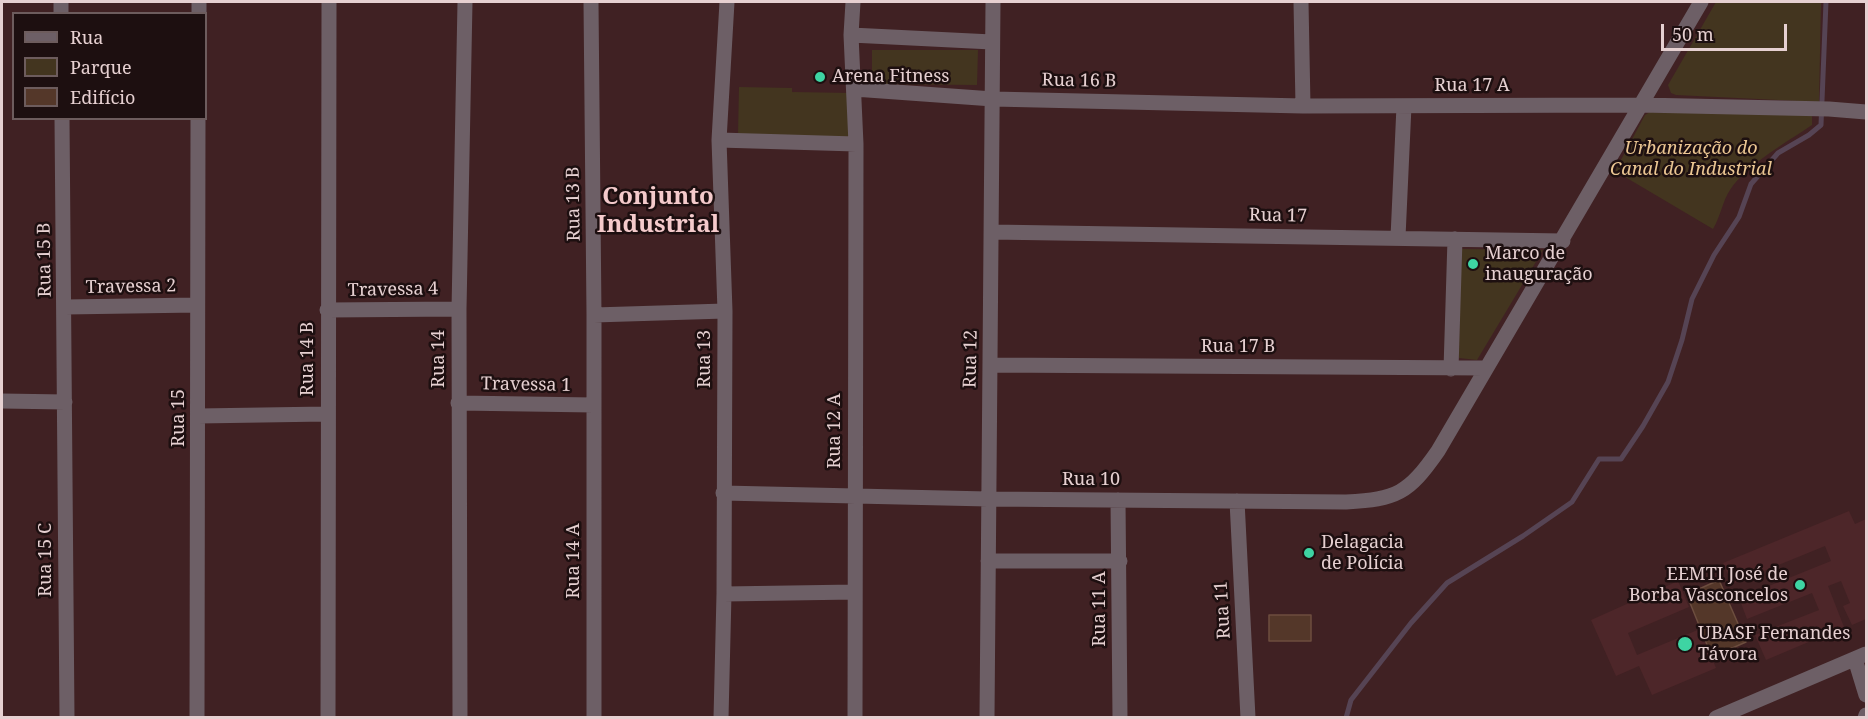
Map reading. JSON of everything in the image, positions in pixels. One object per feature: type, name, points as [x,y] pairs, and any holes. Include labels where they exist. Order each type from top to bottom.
[{"type":"street","name":"Rua 14 B","points":[[327,717],[329,2]]},
{"type":"street","name":"Rua 14","points":[[460,717],[458,403],[465,2]]},
{"type":"street","name":"Rua 13 B","points":[[591,2],[594,405]]},
{"type":"street","name":"Rua 13","points":[[721,717],[725,311],[719,140],[727,2]]},
{"type":"street","name":"Rua 12 A","points":[[853,2],[851,35],[856,144],[855,717]]},
{"type":"street","name":"Rua 12","points":[[987,717],[993,2]]},
{"type":"street","points":[[1301,2],[1303,106]]},
{"type":"street","name":"Rua 10","points":[[723,493],[988,499],[1346,502],[1375,500],[1404,490],[1416,481],[1438,451],[1701,2]]},
{"type":"street","points":[[851,35],[992,42]]},
{"type":"street","name":"Rua 16 B","points":[[854,89],[993,99],[1303,106]]},
{"type":"street","name":"Rua 17 A","points":[[1303,106],[1641,105],[1829,109],[1866,112]]},
{"type":"street","points":[[1398,237],[1404,106]]},
{"type":"street","name":"Rua 15 B","points":[[62,120],[65,402]]},
{"type":"street","name":"Rua 15","points":[[198,120],[198,717]]},
{"type":"street","points":[[719,140],[856,144]]},
{"type":"street","name":"Rua 17","points":[[992,232],[1563,241]]},
{"type":"street","points":[[1451,369],[1455,239]]},
{"type":"street","name":"Travessa 2","points":[[65,308],[197,305]]},
{"type":"street","name":"Travessa 4","points":[[327,310],[459,309]]},
{"type":"street","points":[[594,315],[725,311]]},
{"type":"street","name":"Rua 17 B","points":[[990,365],[1486,368]]},
{"type":"street","points":[[2,401],[65,402]]},
{"type":"street","name":"Rua 15 C","points":[[65,402],[67,717]]},
{"type":"street","name":"Travessa 1","points":[[458,403],[594,405]]},
{"type":"street","name":"Rua 14 A","points":[[594,405],[594,717]]},
{"type":"street","points":[[198,416],[327,414]]},
{"type":"street","name":"Rua 11 A","points":[[1118,500],[1120,717]]},
{"type":"street","name":"Rua 11","points":[[1237,501],[1248,717]]},
{"type":"street","points":[[988,561],[1120,561]]},
{"type":"street","points":[[724,594],[855,592]]},
{"type":"street","points":[[1716,717],[1861,656],[1866,695]]},
{"type":"shaded area","name":"EEMTI José de Borba Vasconcelos","points":[[1849,511],[1855,524],[1866,519],[1866,619],[1852,625],[1843,606],[1850,603],[1841,581],[1828,586],[1844,627],[1766,660],[1755,635],[1819,610],[1812,593],[1747,619],[1739,598],[1831,561],[1825,546],[1732,584],[1723,563]]},
{"type":"shaded area","name":"UBASF Fernandes Távora","points":[[1678,581],[1689,607],[1628,633],[1637,655],[1700,629],[1716,668],[1652,695],[1639,666],[1616,676],[1591,620]]},
{"type":"green space","name":"Urbanização do Canal do Industrial","points":[[1716,2],[1821,2],[1819,102],[1671,93],[1668,85]]},
{"type":"green space","points":[[872,50],[978,50],[977,85],[872,84]]},
{"type":"green space","points":[[739,87],[792,88],[792,92],[851,93],[850,137],[738,135]]},
{"type":"green space","name":"Urbanização do Canal do Industrial","points":[[1650,112],[1812,114],[1812,125],[1768,154],[1737,181],[1727,195],[1713,229],[1615,171],[1645,115]]},
{"type":"green space","points":[[1460,249],[1543,250],[1477,360],[1459,358]]},
{"type":"building","points":[[1719,580],[1746,642],[1712,657],[1688,598],[1701,593],[1699,589]]},
{"type":"building","points":[[1269,615],[1311,615],[1311,641],[1269,641]]},
{"type":"waterway","points":[[1346,718],[1351,700],[1411,623],[1447,583],[1523,536],[1572,502],[1599,459],[1621,459],[1668,382],[1692,299],[1714,255],[1739,217],[1751,184],[1778,153],[1809,135],[1821,125],[1826,2]]},
{"type":"place","name":"Arena Fitness","points":[[820,77]]},
{"type":"place","name":"Marco de inauguração","points":[[1473,264]]},
{"type":"place","name":"Delagacia de Polícia","points":[[1309,553]]},
{"type":"place","name":"EEMTI José de Borba Vasconcelos","points":[[1800,585]]},
{"type":"place","name":"UBASF Fernandes Távora","points":[[1685,644]]},
{"type":"district","name":"Conjunto Industrial","points":[[658,211]]}]
